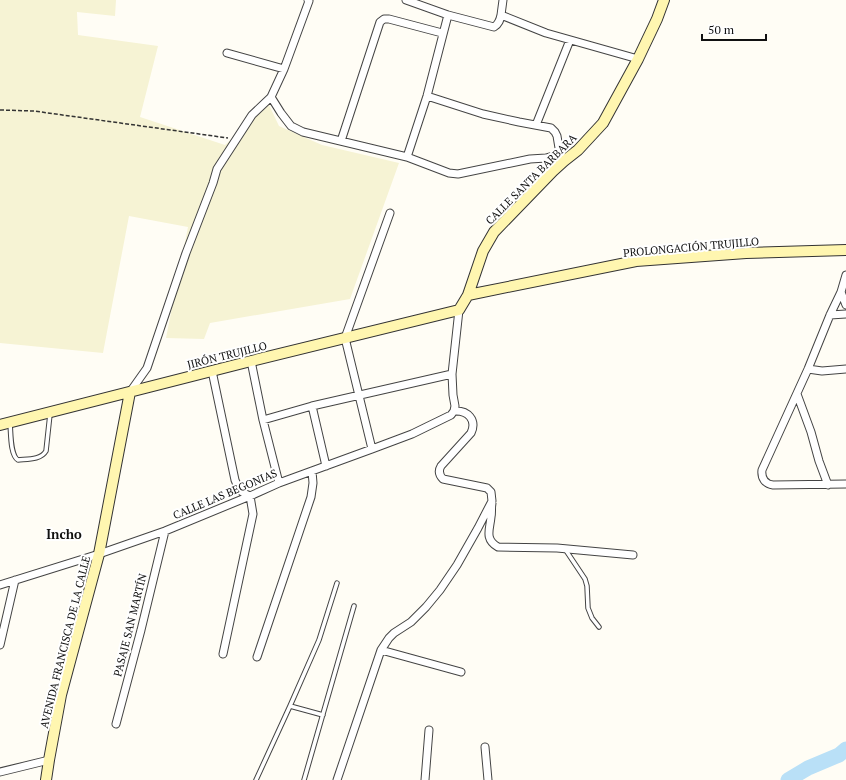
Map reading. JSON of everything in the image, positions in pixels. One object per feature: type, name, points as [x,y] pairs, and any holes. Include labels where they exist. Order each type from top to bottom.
[{"type":"street","points":[[130,392],[147,368],[186,253],[217,169],[252,115],[271,97],[284,69],[309,0]]},
{"type":"street","points":[[406,0],[448,15],[494,27],[499,23],[503,0]]},
{"type":"street","name":"CALLE SANTA BARBARA","points":[[454,411],[452,374],[459,310],[468,295],[483,251],[494,232],[553,171],[562,157],[578,150],[603,123],[638,60],[664,0]]},
{"type":"street","points":[[407,156],[427,96],[442,33],[448,15]]},
{"type":"street","points":[[501,15],[546,33],[638,60]]},
{"type":"street","points":[[341,141],[380,22],[384,19],[389,19],[442,33]]},
{"type":"street","points":[[536,125],[570,40]]},
{"type":"street","points":[[227,53],[284,69]]},
{"type":"street","points":[[271,97],[291,126],[303,132],[407,156],[449,173],[458,174],[530,158],[562,157],[557,136],[551,128],[483,114],[427,96]]},
{"type":"street","points":[[546,158],[551,164],[553,171]]},
{"type":"street","points":[[372,449],[345,338],[390,213]]},
{"type":"street","name":"PROLONGACIÓN TRUJILLO","points":[[468,295],[636,261],[746,253],[846,250]]},
{"type":"street","points":[[846,275],[841,292],[808,369],[762,470],[763,478],[768,483],[773,485],[846,484]]},
{"type":"street","points":[[841,292],[846,305]]},
{"type":"street","name":"JIRÓN TRUJILLO","points":[[5,424],[459,310]]},
{"type":"street","points":[[830,315],[846,314]]},
{"type":"street","points":[[251,361],[279,483]]},
{"type":"street","points":[[808,369],[822,371],[846,369]]},
{"type":"street","points":[[212,371],[235,480],[238,489],[242,493],[250,496],[253,514],[223,654]]},
{"type":"street","points":[[264,420],[312,406],[452,374]]},
{"type":"street","name":"AVENIDA FRANCISCA DE LA CALLE","points":[[46,780],[48,760],[61,695],[99,554],[130,392]]},
{"type":"street","points":[[797,394],[828,485]]},
{"type":"street","points":[[312,406],[326,466]]},
{"type":"street","points":[[454,411],[463,412],[468,415],[472,420],[473,427],[470,433],[439,468],[440,474],[443,479],[487,488],[491,492],[491,518],[488,535],[494,545],[498,547],[512,548],[564,548],[633,555]]},
{"type":"street","name":"CALLE LAS BEGONIAS","points":[[0,585],[99,554],[165,531],[279,483],[412,434],[451,415],[454,411]]},
{"type":"street","points":[[257,657],[314,483],[312,471]]},
{"type":"street","points":[[337,780],[381,650],[394,633],[411,622],[434,599],[457,565],[492,501]]},
{"type":"street","name":"PASAJE SAN MARTÍN","points":[[116,724],[165,531]]},
{"type":"street","points":[[0,645],[15,580]]},
{"type":"street","points":[[381,650],[461,672]]},
{"type":"street","points":[[425,780],[429,730]]},
{"type":"street","points":[[485,747],[488,780]]},
{"type":"street","points":[[0,772],[48,760]]},
{"type":"lane","points":[[5,424],[14,458],[18,460],[40,457],[46,451],[50,412]]},
{"type":"lane","points":[[564,548],[585,579],[587,586],[588,608],[592,618],[599,626]]},
{"type":"lane","points":[[256,780],[319,640],[337,583]]},
{"type":"lane","points":[[304,780],[354,606]]},
{"type":"lane","points":[[290,706],[323,715]]},
{"type":"path","points":[[0,110],[34,111],[236,139]]},
{"type":"shaded area","points":[[0,0],[116,0],[115,16],[77,12],[78,35],[158,46],[140,117],[225,145],[269,105],[279,126],[322,145],[399,163],[350,299],[210,323],[204,339],[166,338],[188,227],[129,216],[103,353],[0,343]]},
{"type":"waterway","points":[[788,780],[808,768],[839,755],[846,749]]},
{"type":"district","name":"Incho","points":[[64,534]]}]
